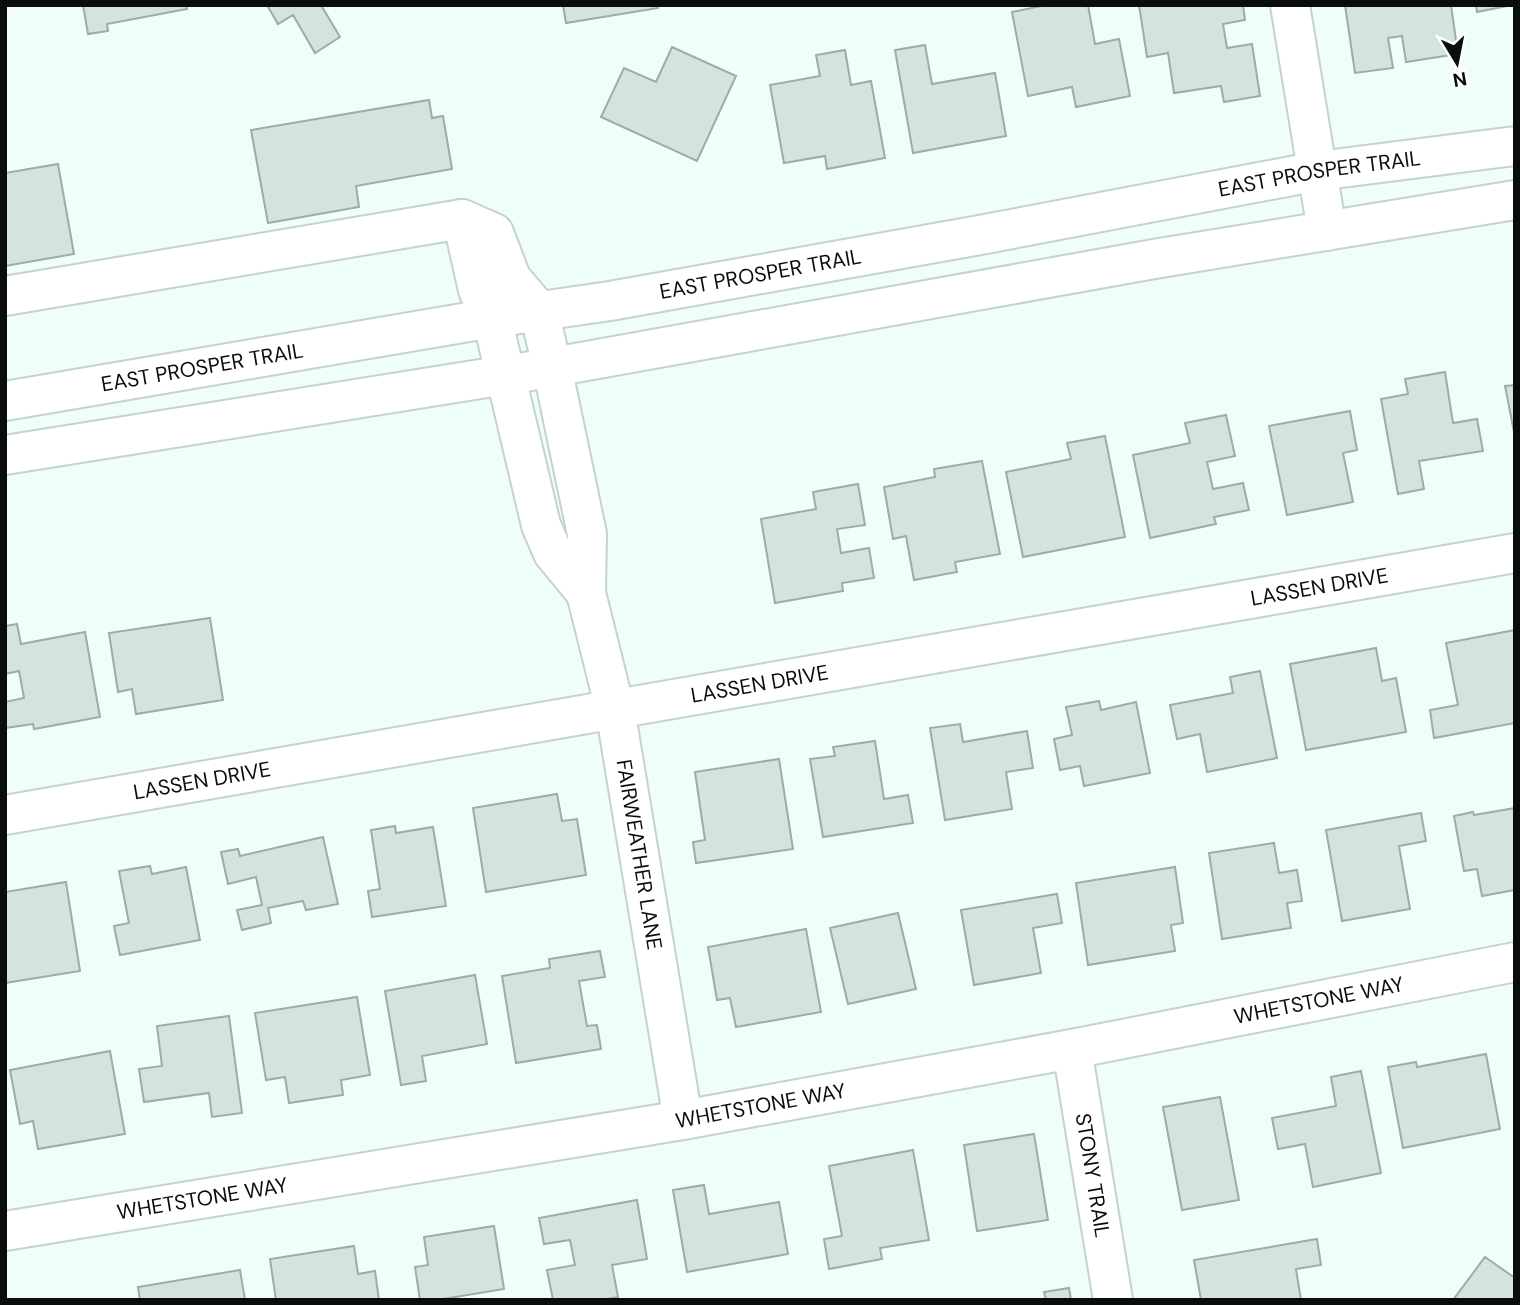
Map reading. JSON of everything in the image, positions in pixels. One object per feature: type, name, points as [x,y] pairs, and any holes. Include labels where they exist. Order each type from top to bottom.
[{"type":"street","points":[[1290,5],[1327,231]]},
{"type":"street","name":"EAST PROSPER TRAIL","points":[[5,401],[492,318],[611,301],[1318,171],[1515,146]]},
{"type":"street","points":[[5,455],[505,375],[1141,262],[1515,200]]},
{"type":"street","points":[[5,296],[462,219],[494,233],[510,278],[539,311]]},
{"type":"street","name":"FAIRWEATHER LANE","points":[[462,219],[478,290],[492,318],[541,525],[553,552],[586,593]]},
{"type":"street","name":"FAIRWEATHER LANE","points":[[539,311],[587,534],[586,593],[615,709],[683,1120]]},
{"type":"street","name":"LASSEN DRIVE","points":[[5,815],[1515,553]]},
{"type":"street","name":"WHETSTONE WAY","points":[[5,1231],[683,1120],[1072,1049],[1515,962]]},
{"type":"street","name":"STONY TRAIL","points":[[1072,1049],[1113,1300]]},
{"type":"building","points":[[83,5],[186,5],[187,9],[107,24],[108,31],[88,34]]},
{"type":"building","points":[[267,5],[321,5],[340,37],[315,53],[293,15],[278,24]]},
{"type":"building","points":[[563,5],[657,5],[658,8],[566,23]]},
{"type":"building","points":[[1046,5],[1088,5],[1095,44],[1119,39],[1130,96],[1076,107],[1072,87],[1028,96],[1012,12]]},
{"type":"building","points":[[1139,5],[1243,5],[1245,20],[1223,24],[1227,48],[1252,44],[1260,96],[1224,102],[1221,86],[1174,93],[1168,53],[1147,57]]},
{"type":"building","points":[[1345,5],[1451,5],[1458,54],[1406,62],[1402,36],[1388,38],[1393,68],[1355,73]]},
{"type":"building","points":[[1476,5],[1512,5],[1477,12]]},
{"type":"building","points":[[925,45],[932,84],[995,73],[1006,136],[913,153],[895,50]]},
{"type":"building","points":[[672,47],[736,76],[697,161],[601,117],[624,68],[656,82]]},
{"type":"building","points":[[845,50],[851,85],[871,81],[885,158],[827,169],[825,156],[784,163],[770,85],[820,76],[816,55]]},
{"type":"building","points":[[429,100],[432,118],[443,116],[452,169],[356,186],[359,207],[268,223],[251,130]]},
{"type":"building","points":[[58,164],[74,254],[5,266],[5,173]]},
{"type":"building","points":[[1445,372],[1453,423],[1477,419],[1483,451],[1419,461],[1424,489],[1398,494],[1381,399],[1408,394],[1405,379]]},
{"type":"building","points":[[1515,385],[1515,437],[1505,386]]},
{"type":"building","points":[[1350,411],[1357,450],[1343,453],[1353,502],[1287,515],[1269,426]]},
{"type":"building","points":[[1226,415],[1235,456],[1207,462],[1213,489],[1243,483],[1249,510],[1214,517],[1216,524],[1150,538],[1133,455],[1190,443],[1185,423]]},
{"type":"building","points":[[1105,436],[1125,537],[1023,557],[1006,472],[1071,459],[1067,443]]},
{"type":"building","points":[[982,461],[1000,554],[955,562],[957,572],[914,580],[906,536],[893,539],[884,487],[935,477],[934,469]]},
{"type":"building","points":[[858,484],[865,525],[837,529],[841,553],[869,548],[874,578],[842,583],[843,591],[775,603],[761,519],[816,509],[813,492]]},
{"type":"building","points":[[210,618],[223,700],[136,714],[132,689],[118,692],[109,633]]},
{"type":"building","points":[[17,624],[21,644],[85,632],[100,717],[34,729],[33,724],[5,728],[5,702],[24,698],[19,671],[5,674],[5,626]]},
{"type":"building","points":[[1515,630],[1515,723],[1434,738],[1430,710],[1458,705],[1446,643]]},
{"type":"building","points":[[1376,648],[1382,681],[1396,678],[1406,732],[1306,750],[1290,664]]},
{"type":"building","points":[[1260,671],[1277,758],[1207,772],[1200,734],[1177,739],[1170,705],[1233,693],[1230,677]]},
{"type":"building","points":[[1099,701],[1101,710],[1136,702],[1150,773],[1084,786],[1080,766],[1060,770],[1054,739],[1072,735],[1066,707]]},
{"type":"building","points":[[960,724],[963,742],[1027,731],[1033,768],[1006,772],[1012,809],[945,820],[930,728]]},
{"type":"building","points":[[875,741],[884,799],[908,795],[913,823],[823,837],[810,759],[835,756],[833,747]]},
{"type":"building","points":[[779,759],[793,849],[696,863],[693,842],[705,840],[695,772]]},
{"type":"building","points":[[557,794],[562,821],[577,819],[586,875],[486,892],[473,808]]},
{"type":"building","points":[[1515,808],[1515,890],[1482,896],[1477,869],[1464,871],[1454,816]]},
{"type":"building","points":[[1421,813],[1426,841],[1399,846],[1410,909],[1342,921],[1326,830]]},
{"type":"building","points":[[395,826],[396,833],[433,827],[446,906],[372,917],[368,891],[380,889],[371,830]]},
{"type":"building","points":[[323,837],[338,904],[306,910],[303,901],[268,908],[271,923],[242,930],[237,910],[262,905],[256,877],[228,884],[221,852],[238,849],[240,856]]},
{"type":"building","points":[[1274,843],[1279,873],[1297,870],[1302,901],[1287,903],[1291,928],[1222,939],[1209,853]]},
{"type":"building","points":[[150,866],[152,874],[186,867],[200,940],[120,955],[114,926],[129,923],[119,871]]},
{"type":"building","points":[[1175,867],[1183,923],[1171,925],[1175,951],[1088,965],[1076,883]]},
{"type":"building","points":[[66,882],[80,971],[5,983],[5,892]]},
{"type":"building","points":[[1057,894],[1062,923],[1033,928],[1041,973],[974,985],[961,910]]},
{"type":"building","points":[[898,913],[916,989],[848,1004],[830,928]]},
{"type":"building","points":[[806,929],[821,1012],[736,1027],[730,998],[717,1000],[708,947]]},
{"type":"building","points":[[600,951],[605,977],[579,981],[587,1026],[597,1025],[601,1049],[516,1063],[502,976],[550,968],[549,959]]},
{"type":"building","points":[[475,975],[487,1044],[422,1056],[426,1081],[401,1085],[385,991]]},
{"type":"building","points":[[357,997],[370,1075],[341,1080],[343,1095],[289,1103],[285,1077],[266,1080],[255,1013]]},
{"type":"building","points":[[229,1016],[242,1113],[212,1117],[209,1093],[144,1102],[139,1069],[162,1066],[157,1026]]},
{"type":"building","points":[[110,1051],[125,1134],[38,1149],[33,1121],[20,1124],[10,1070]]},
{"type":"building","points":[[1486,1054],[1500,1129],[1403,1148],[1388,1067],[1416,1062],[1417,1067]]},
{"type":"building","points":[[1361,1071],[1381,1173],[1313,1187],[1305,1144],[1278,1149],[1272,1118],[1336,1106],[1331,1077]]},
{"type":"building","points":[[1220,1097],[1239,1200],[1182,1210],[1163,1107]]},
{"type":"building","points":[[1034,1134],[1048,1220],[977,1231],[964,1145]]},
{"type":"building","points":[[913,1150],[929,1240],[880,1248],[882,1259],[829,1269],[824,1239],[842,1236],[829,1166]]},
{"type":"building","points":[[704,1185],[709,1214],[779,1202],[788,1254],[687,1272],[673,1190]]},
{"type":"building","points":[[637,1200],[647,1259],[612,1265],[618,1297],[601,1300],[553,1300],[547,1270],[575,1265],[570,1240],[544,1244],[539,1218]]},
{"type":"building","points":[[494,1226],[504,1289],[437,1300],[420,1300],[415,1267],[428,1265],[424,1237]]},
{"type":"building","points":[[1317,1239],[1321,1265],[1296,1269],[1301,1300],[1201,1300],[1194,1260]]},
{"type":"building","points":[[354,1246],[358,1274],[375,1271],[379,1300],[276,1300],[270,1259]]},
{"type":"building","points":[[1485,1257],[1515,1278],[1515,1300],[1453,1300]]},
{"type":"building","points":[[240,1270],[245,1300],[140,1300],[138,1287]]},
{"type":"building","points":[[1069,1288],[1071,1300],[1046,1300],[1044,1292]]}]
